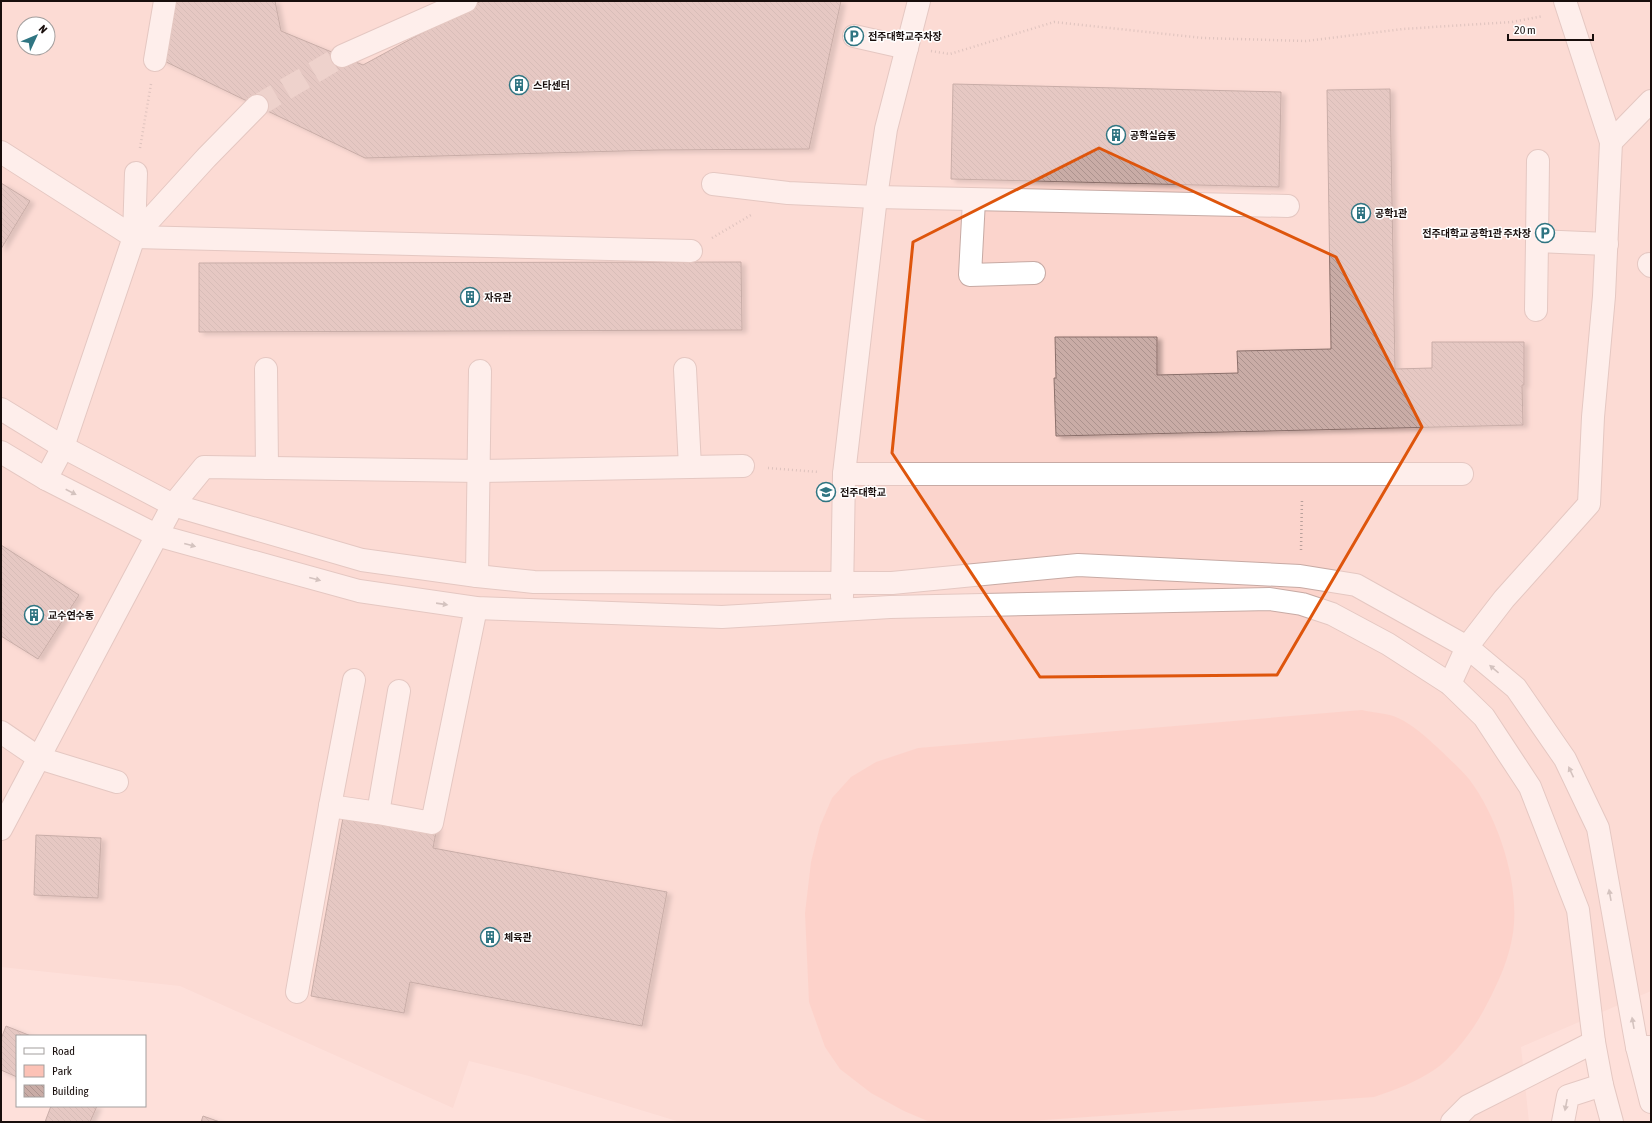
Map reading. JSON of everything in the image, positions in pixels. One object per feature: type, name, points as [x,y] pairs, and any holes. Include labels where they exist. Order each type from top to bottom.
[{"type":"street","points":[[155,60],[165,1]]},
{"type":"street","points":[[342,56],[466,1]]},
{"type":"street","points":[[843,611],[842,583],[844,474],[876,198],[886,129],[920,1]]},
{"type":"street","points":[[1450,684],[1467,647],[1504,599],[1589,504],[1593,417],[1604,296],[1611,142],[1567,6]]},
{"type":"street","points":[[854,36],[907,48]]},
{"type":"street","points":[[1611,142],[1651,101]]},
{"type":"street","points":[[134,237],[206,158],[258,106]]},
{"type":"street","points":[[1,152],[134,237],[691,251]]},
{"type":"street","points":[[1536,310],[1538,161]]},
{"type":"street","points":[[46,479],[63,447],[134,237],[136,172]]},
{"type":"street","points":[[713,184],[788,193],[876,198],[1288,206]]},
{"type":"street","points":[[974,200],[970,275],[1034,273]]},
{"type":"street","points":[[1537,241],[1607,244]]},
{"type":"street","points":[[266,369],[267,468]]},
{"type":"street","points":[[685,369],[690,467]]},
{"type":"street","points":[[477,576],[480,471],[480,371]]},
{"type":"street","points":[[1,409],[63,447],[173,505],[362,560],[477,576],[534,582],[892,583],[1078,565],[1300,576],[1356,585],[1467,647],[1516,688],[1566,759],[1598,828],[1644,1047],[1651,1102]]},
{"type":"street","points":[[1,452],[46,479],[156,535],[359,591],[476,608],[722,617],[843,611],[890,607],[1270,599],[1302,604],[1332,614],[1388,644],[1450,684],[1484,716],[1530,787],[1578,910],[1594,1042],[1602,1085],[1612,1122]]},
{"type":"street","points":[[1,829],[156,535],[173,505],[204,467],[480,471],[744,466]]},
{"type":"street","points":[[844,474],[1462,474]]},
{"type":"street","points":[[330,806],[432,822],[476,608]]},
{"type":"street","points":[[297,992],[354,680]]},
{"type":"street","points":[[378,813],[399,691]]},
{"type":"street","points":[[1,732],[39,758],[117,782]]},
{"type":"street","points":[[1452,1122],[1468,1106],[1594,1042]]},
{"type":"street","points":[[1563,1122],[1568,1096],[1602,1085]]},
{"type":"path","points":[[907,48],[950,54],[1054,22],[1203,38],[1306,41],[1403,29],[1512,22],[1567,6]]},
{"type":"path","points":[[136,172],[155,60]]},
{"type":"path","points":[[691,251],[788,193]]},
{"type":"path","points":[[744,466],[844,474]]},
{"type":"path","points":[[1300,576],[1302,474]]},
{"type":"highlighted area","points":[[1099,148],[1336,257],[1422,427],[1277,675],[1040,677],[892,453],[913,242]]},
{"type":"shaded area","name":"전주대학교","points":[[1,1],[1651,1],[1651,991],[1521,1047],[1529,1122],[680,1122],[529,1076],[469,1061],[453,1108],[180,986],[1,967]]},
{"type":"green space","points":[[1362,710],[1390,715],[1398,718],[1419,731],[1469,779],[1490,813],[1505,853],[1510,873],[1514,914],[1513,933],[1503,970],[1496,987],[1471,1031],[1450,1057],[1434,1070],[1390,1092],[1374,1097],[1015,1122],[930,1122],[904,1111],[871,1093],[840,1069],[825,1047],[809,1002],[805,913],[811,862],[820,826],[832,798],[851,777],[876,762],[918,748]]},
{"type":"building","name":"스타센터","points":[[176,1],[275,1],[281,31],[363,65],[481,1],[841,1],[809,149],[658,150],[365,158],[160,59]]},
{"type":"building","name":"공학실습동","points":[[953,84],[1281,92],[1279,187],[951,179]]},
{"type":"building","name":"공학1관","points":[[1390,89],[1395,369],[1432,368],[1432,342],[1524,342],[1524,385],[1522,385],[1523,425],[1056,436],[1054,378],[1056,378],[1055,337],[1157,337],[1157,375],[1238,373],[1237,351],[1331,349],[1327,90]]},
{"type":"building","points":[[1,183],[30,201],[1,249]]},
{"type":"building","name":"자유관","points":[[741,262],[742,330],[199,332],[199,263]]},
{"type":"building","name":"교수연수동","points":[[1,545],[79,595],[38,659],[1,636]]},
{"type":"building","name":"체육관","points":[[344,812],[437,827],[433,848],[667,892],[642,1026],[410,982],[404,1013],[311,996]]},
{"type":"building","points":[[36,835],[101,838],[98,898],[34,895]]},
{"type":"building","points":[[6,1026],[28,1035],[16,1035],[16,1077],[1,1070],[1,1039]]},
{"type":"building","points":[[51,1107],[97,1107],[90,1122],[45,1122]]},
{"type":"building","points":[[203,1116],[220,1122],[201,1122]]},
{"type":"tunnel","points":[[257,106],[342,56]]},
{"type":"place","name":"전주대학교주차장","points":[[854,36]]},
{"type":"place","name":"스타센터","points":[[519,85]]},
{"type":"place","name":"공학실습동","points":[[1116,135]]},
{"type":"place","name":"공학1관","points":[[1361,213]]},
{"type":"place","name":"전주대학교 공학1관 주차장","points":[[1545,233]]},
{"type":"place","name":"자유관","points":[[470,297]]},
{"type":"place","name":"전주대학교","points":[[826,492]]},
{"type":"place","name":"교수연수동","points":[[34,615]]},
{"type":"place","name":"체육관","points":[[490,937]]}]
